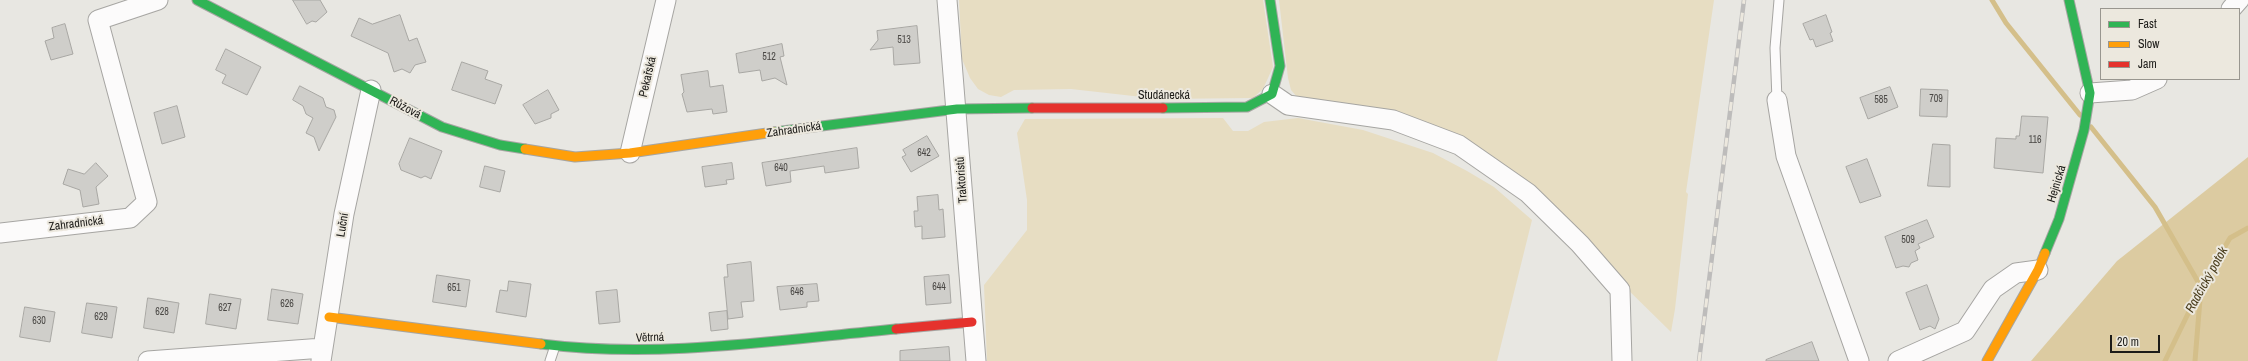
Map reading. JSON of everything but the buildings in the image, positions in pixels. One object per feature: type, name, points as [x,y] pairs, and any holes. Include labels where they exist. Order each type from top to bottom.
[{"type":"street","name":"Zahradnická","points":[[0,233],[130,218],[147,202],[98,20],[158,0]]},
{"type":"street","name":"Růžová","points":[[197,0],[442,127],[500,145],[575,157],[630,153]]},
{"type":"street","name":"Pekařská","points":[[630,153],[666,0]]},
{"type":"street","name":"Traktoristů","points":[[947,0],[957,109],[976,361]]},
{"type":"street","points":[[1270,0],[1280,66],[1272,94],[1288,105],[1392,120],[1459,145],[1528,193],[1580,244],[1620,290],[1622,361]]},
{"type":"street","name":"Hejnická","points":[[1987,361],[2038,270],[2059,219],[2076,165],[2084,130],[2090,93],[2074,16],[2068,0]]},
{"type":"street","points":[[2232,8],[2239,0]]},
{"type":"street","points":[[2090,93],[2132,90],[2155,80]]},
{"type":"street","name":"Luční","points":[[322,354],[344,214],[371,90]]},
{"type":"street","name":"Studánecká","points":[[957,109],[1247,107],[1272,94]]},
{"type":"street","points":[[1777,100],[1786,156],[1859,361]]},
{"type":"street","name":"Zahradnická","points":[[630,153],[802,128],[957,109]]},
{"type":"street","points":[[1898,361],[1965,331],[1993,289],[2016,273],[2038,270]]},
{"type":"street","name":"Větrná","points":[[329,317],[555,346],[612,351],[697,348],[972,322]]},
{"type":"street","points":[[148,361],[322,354]]},
{"type":"lane","points":[[1777,100],[1775,48],[1779,0]]},
{"type":"lane","points":[[550,361],[555,346]]},
{"type":"shaded area","points":[[959,0],[1263,0],[1273,67],[1263,89],[1253,98],[1160,99],[1071,89],[1014,90],[1001,97],[989,95],[978,89],[970,78],[962,59]]},
{"type":"shaded area","points":[[1279,0],[1714,0],[1686,192],[1688,194],[1671,332],[1618,280],[1453,139],[1298,98],[1291,90],[1288,78]]},
{"type":"shaded area","points":[[1223,118],[1233,131],[1248,131],[1264,122],[1298,118],[1363,130],[1433,153],[1494,187],[1532,220],[1497,361],[987,361],[984,285],[1027,230],[1027,200],[1017,133],[1025,119]]},
{"type":"shaded area","points":[[2248,157],[2248,361],[2031,361],[2117,261]]},
{"type":"waterway","points":[[1992,0],[2006,23],[2080,115]]},
{"type":"waterway","points":[[2091,127],[2155,207],[2201,287],[2195,361]]},
{"type":"waterway","name":"Radčický potok","points":[[2165,361],[2201,287],[2230,238],[2248,228]]},
{"type":"railway","points":[[1699,361],[1744,0]]},
{"type":"traffic: fast","points":[[197,0],[442,127],[500,145],[525,149]]},
{"type":"traffic: fast","points":[[1163,108],[1247,107],[1272,94],[1280,66],[1270,0]]},
{"type":"traffic: fast","points":[[2045,253],[2059,219],[2084,130],[2090,93],[2069,0]]},
{"type":"traffic: fast","points":[[774,132],[957,109],[1032,108]]},
{"type":"traffic: fast","points":[[541,344],[630,350],[674,349],[763,343],[896,329]]},
{"type":"traffic: slow","points":[[525,149],[575,157],[630,153],[774,132]]},
{"type":"traffic: slow","points":[[1987,361],[2038,270],[2045,253]]},
{"type":"traffic: slow","points":[[329,317],[541,344]]},
{"type":"traffic: jam","points":[[1032,108],[1163,108]]},
{"type":"traffic: jam","points":[[896,329],[972,322]]}]
